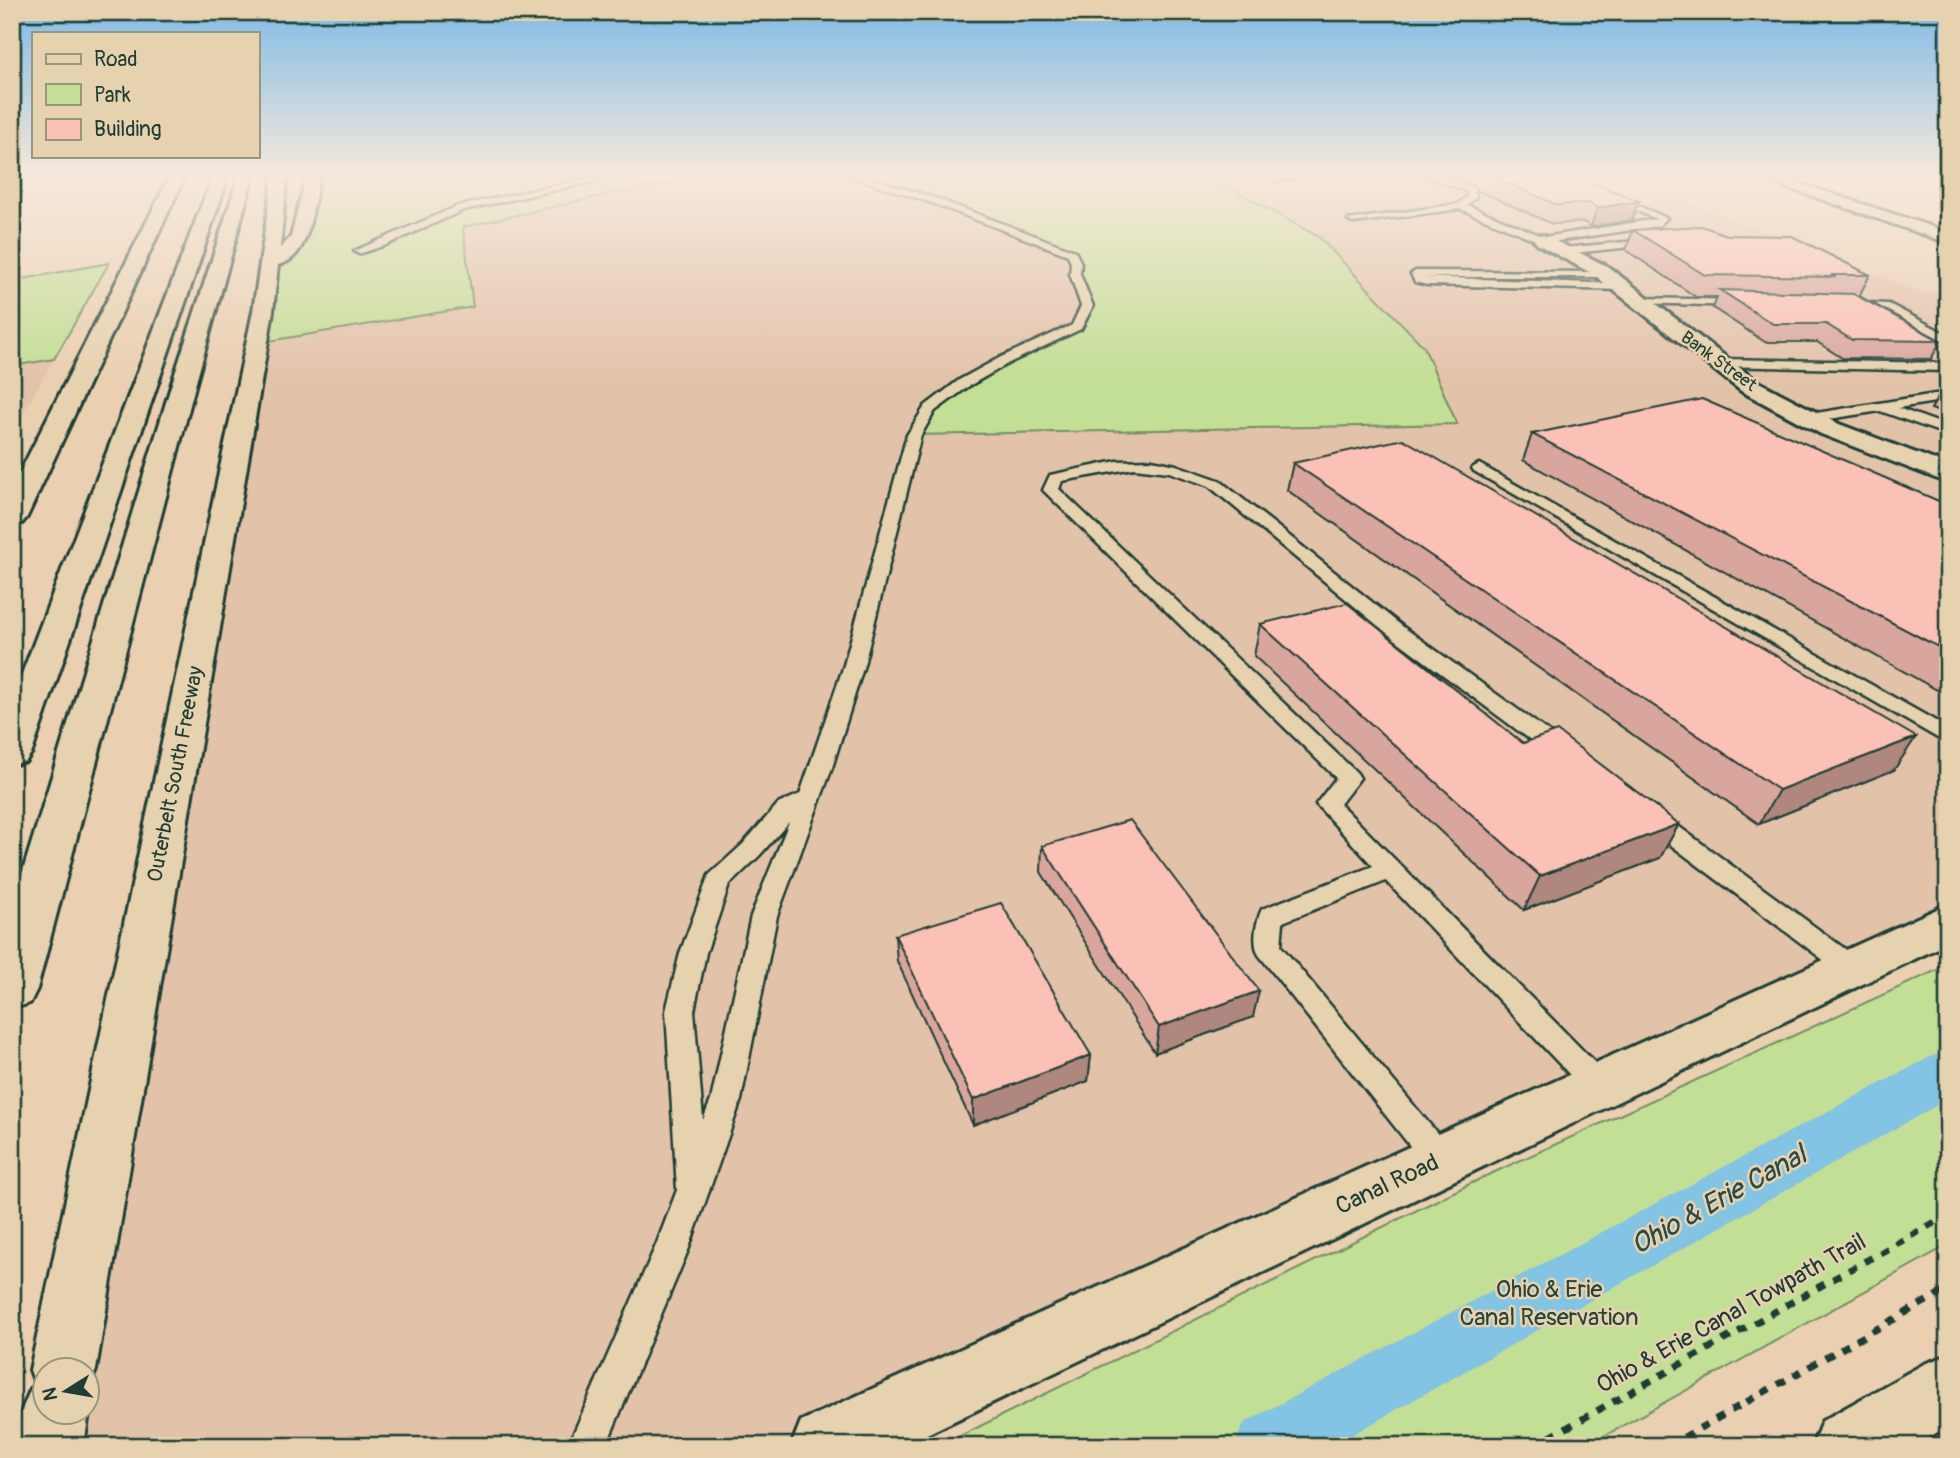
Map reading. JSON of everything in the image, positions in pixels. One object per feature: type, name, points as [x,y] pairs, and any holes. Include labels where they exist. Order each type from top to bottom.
[{"type":"main road","points":[[12,517],[146,244]]},
{"type":"main road","points":[[12,989],[210,244]]},
{"type":"main road","points":[[12,752],[212,244]]},
{"type":"main road","name":"Outerbelt South Freeway","points":[[66,1356],[273,244]]},
{"type":"main road","points":[[272,255],[289,244]]},
{"type":"main road","name":"Bank Street","points":[[1551,244],[1622,288],[1749,386],[1830,429],[1948,475]]},
{"type":"main road","name":"Canal Road","points":[[826,1446],[1948,922]]},
{"type":"main road","points":[[1847,1446],[1948,1388]]},
{"type":"main road","points":[[48,1446],[52,1426]]},
{"type":"lane","points":[[359,251],[380,244]]},
{"type":"lane","points":[[587,1446],[673,1248],[726,1100],[764,916],[810,798],[854,665],[914,435],[930,409],[964,383],[1005,360],[1077,327],[1087,306],[1075,274],[1076,263],[1072,253],[1048,244]]},
{"type":"lane","points":[[1564,251],[1641,244]]},
{"type":"lane","points":[[1622,288],[1427,282],[1419,280],[1416,274],[1622,288],[1754,303]]},
{"type":"lane","points":[[1833,305],[1885,306],[1948,340]]},
{"type":"lane","points":[[1719,363],[1948,367]]},
{"type":"lane","points":[[1810,418],[1948,396]]},
{"type":"lane","points":[[1881,406],[1948,431]]},
{"type":"lane","points":[[1573,761],[1395,629],[1214,483],[1188,472],[1143,463],[1121,463],[1055,478],[1051,490],[1349,778],[1327,804],[1599,1086]]},
{"type":"lane","points":[[1479,468],[1948,737]]},
{"type":"lane","points":[[691,1198],[687,1086],[680,1011],[693,953],[718,881],[751,850],[786,810],[810,798]]},
{"type":"lane","points":[[1628,802],[1851,967]]},
{"type":"lane","points":[[1391,869],[1271,916],[1268,948],[1440,1160]]},
{"type":"path","name":"Ohio & Erie Canal Towpath Trail","points":[[1534,1446],[1948,1214]]},
{"type":"path","points":[[1668,1446],[1948,1289]]},
{"type":"shaded area","points":[[465,244],[1074,244],[1424,347],[1326,244],[1796,244],[1924,293],[1948,291],[1948,922],[826,1446],[49,1446],[72,1426],[102,1426],[102,1356],[66,1356],[257,343],[472,307]]},
{"type":"shaded area","points":[[54,359],[14,429],[12,432],[12,366]]},
{"type":"green space","points":[[294,244],[465,244],[473,307],[257,343],[270,270]]},
{"type":"green space","points":[[1048,244],[1326,244],[1424,347],[1457,424],[914,435],[930,409],[964,383],[1077,327],[1087,306],[1072,253]]},
{"type":"green space","points":[[109,263],[54,359],[12,366],[12,281]]},
{"type":"green space","name":"Ohio & Erie Canal Reservation","points":[[1948,965],[1948,1245],[1586,1446],[940,1446],[1486,1176]]},
{"type":"building","points":[[1655,244],[1808,244],[1870,275],[1831,275],[1836,277],[1705,275]]},
{"type":"building","points":[[1720,290],[1854,294],[1941,341],[1852,340],[1826,324],[1773,324]]},
{"type":"building","points":[[1702,399],[1948,505],[1948,652],[1532,434]]},
{"type":"building","points":[[1403,439],[1916,737],[1779,790],[1293,463]]},
{"type":"building","points":[[1347,603],[1523,743],[1557,731],[1679,824],[1540,876],[1260,624]]},
{"type":"building","points":[[1130,820],[1259,991],[1159,1027],[1042,846]]},
{"type":"building","points":[[1001,903],[1091,1055],[973,1100],[895,935]]},
{"type":"waterway","name":"Ohio & Erie Canal","points":[[1267,1446],[1948,1073]]}]
